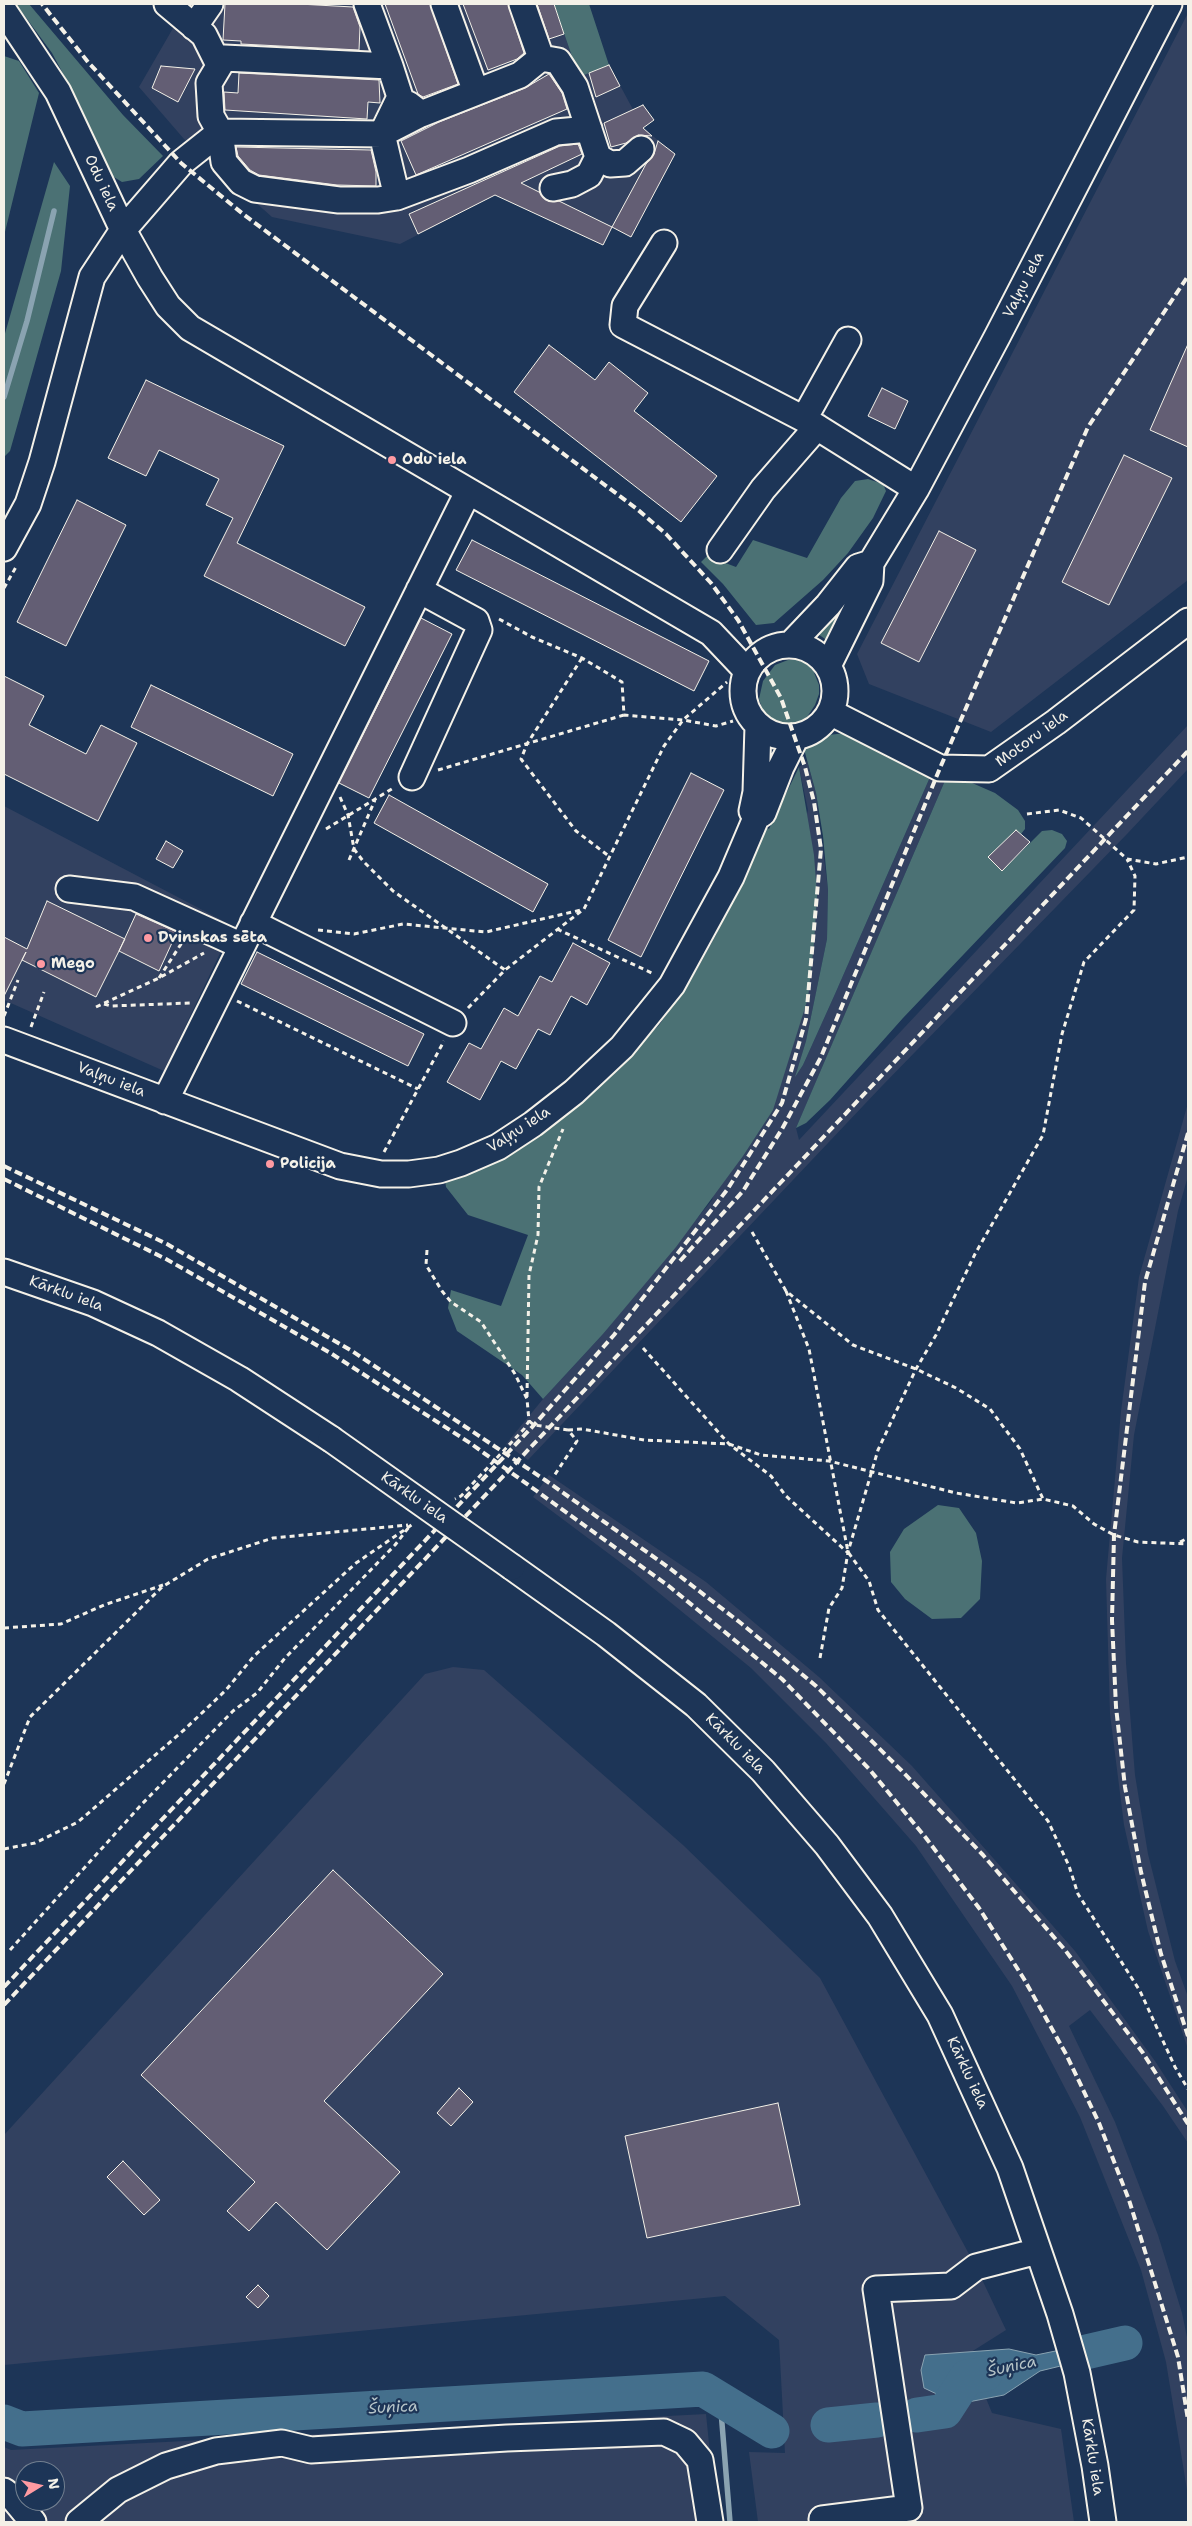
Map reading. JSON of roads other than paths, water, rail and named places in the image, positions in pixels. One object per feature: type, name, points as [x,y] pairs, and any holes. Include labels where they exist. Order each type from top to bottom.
[{"type":"street","points":[[166,4],[204,35],[219,65]]},
{"type":"street","points":[[194,28],[210,4]]},
{"type":"street","points":[[367,4],[400,97],[420,114]]},
{"type":"street","points":[[444,4],[476,92]]},
{"type":"street","points":[[522,4],[541,58]]},
{"type":"street","name":"Vaļņu iela","points":[[872,564],[916,489],[1170,4]]},
{"type":"street","name":"Odu iela","points":[[4,11],[13,36],[58,92],[123,230],[168,306],[190,328],[711,633],[737,677]]},
{"type":"street","points":[[390,66],[224,58],[209,83],[211,116],[220,132],[224,162],[241,182],[255,189],[339,200],[378,200],[397,197],[469,170],[556,132],[588,129]]},
{"type":"street","points":[[4,548],[28,504],[42,462],[92,277],[123,230],[181,163],[220,132],[382,134],[420,114],[520,75],[541,58],[558,61],[575,87],[598,157],[610,164],[625,163],[641,149]]},
{"type":"street","points":[[397,197],[382,134],[400,97]]},
{"type":"street","points":[[553,188],[572,184],[589,175],[598,157]]},
{"type":"street","points":[[664,243],[625,306],[623,325],[810,423],[916,489]]},
{"type":"street","points":[[720,550],[810,423],[848,340]]},
{"type":"street","points":[[165,1101],[216,997],[235,942],[253,923],[468,492]]},
{"type":"street","points":[[790,645],[828,605],[858,567],[872,564],[870,580],[834,649],[828,666]]},
{"type":"street","points":[[412,777],[479,630],[476,621],[419,590]]},
{"type":"street","name":"Motoru iela","points":[[830,712],[940,768],[989,769],[1056,722],[1188,620]]},
{"type":"street","points":[[790,645],[805,648],[818,655],[828,666],[834,681],[835,696],[830,712],[822,724],[810,732],[796,737],[783,737],[770,733],[758,726],[749,714],[744,700],[744,685],[737,677],[759,656],[769,650],[790,645]]},
{"type":"street","points":[[758,726],[756,792],[752,811],[756,818],[763,813],[781,767],[796,737]]},
{"type":"street","name":"Vaļņu iela","points":[[4,1040],[332,1163],[381,1174],[409,1174],[439,1170],[462,1163],[498,1147],[574,1092],[622,1047],[672,985],[731,877],[756,818]]},
{"type":"street","points":[[69,889],[134,897],[235,942]]},
{"type":"street","points":[[253,923],[453,1024]]},
{"type":"street","name":"Kārklu iela","points":[[4,1272],[93,1303],[158,1333],[239,1379],[331,1439],[606,1634],[696,1705],[762,1771],[827,1845],[880,1916],[940,2015],[1010,2168],[1066,2333],[1077,2374],[1095,2466],[1103,2522]]},
{"type":"street","points":[[822,2519],[909,2508],[876,2290],[951,2286],[976,2267],[1038,2251]]},
{"type":"street","points":[[79,2522],[118,2490],[166,2466],[216,2451],[282,2443],[311,2450],[507,2438],[664,2432],[685,2442],[700,2460],[710,2522]]},
{"type":"street","points":[[4,2491],[29,2521]]},
{"type":"water","points":[[1119,2338],[1122,2351],[1040,2371],[1004,2395],[958,2404],[924,2388],[921,2370],[925,2355],[1009,2349],[1036,2355]]},
{"type":"waterway","points":[[4,397],[27,321],[54,211]]},
{"type":"waterway","name":"Šuņica","points":[[1073,2355],[1125,2343]]},
{"type":"waterway","name":"Šuņica","points":[[917,2415],[945,2411],[967,2377],[985,2374]]},
{"type":"waterway","name":"Šuņica","points":[[4,2422],[22,2429],[703,2389],[772,2431]]},
{"type":"waterway","points":[[720,2399],[730,2522]]},
{"type":"waterway","name":"Šuņica","points":[[828,2425],[877,2420]]},
{"type":"railway","points":[[4,1987],[534,1425],[614,1335],[727,1190],[782,1103],[806,1019],[821,849],[814,802],[805,767],[781,698],[738,620],[711,583],[666,534],[637,509],[243,214],[181,163],[88,62],[42,4]]},
{"type":"railway","points":[[680,1261],[743,1191],[782,1129],[821,1057],[940,768],[1088,427],[1188,276]]},
{"type":"railway","points":[[4,2005],[1188,751]]},
{"type":"railway","points":[[1188,1133],[1145,1282],[1114,1535],[1112,1620],[1116,1707],[1125,1787],[1141,1872],[1161,1954],[1188,2036]]},
{"type":"railway","points":[[4,1166],[167,1244],[352,1351],[545,1480],[668,1567],[742,1624],[816,1686],[983,1855],[1065,1950],[1143,2053],[1188,2124]]},
{"type":"railway","points":[[4,1179],[166,1259],[332,1354],[470,1443],[670,1587],[782,1679],[870,1770],[926,1838],[979,1908],[1024,1979],[1066,2054],[1099,2123],[1129,2200],[1178,2357],[1188,2420]]},
{"type":"place","name":"Odu iela","points":[[392,460]]},
{"type":"place","name":"Dvinskas sēta","points":[[148,938]]},
{"type":"place","name":"Mego","points":[[41,964]]},
{"type":"place","name":"Policija","points":[[270,1164]]}]
